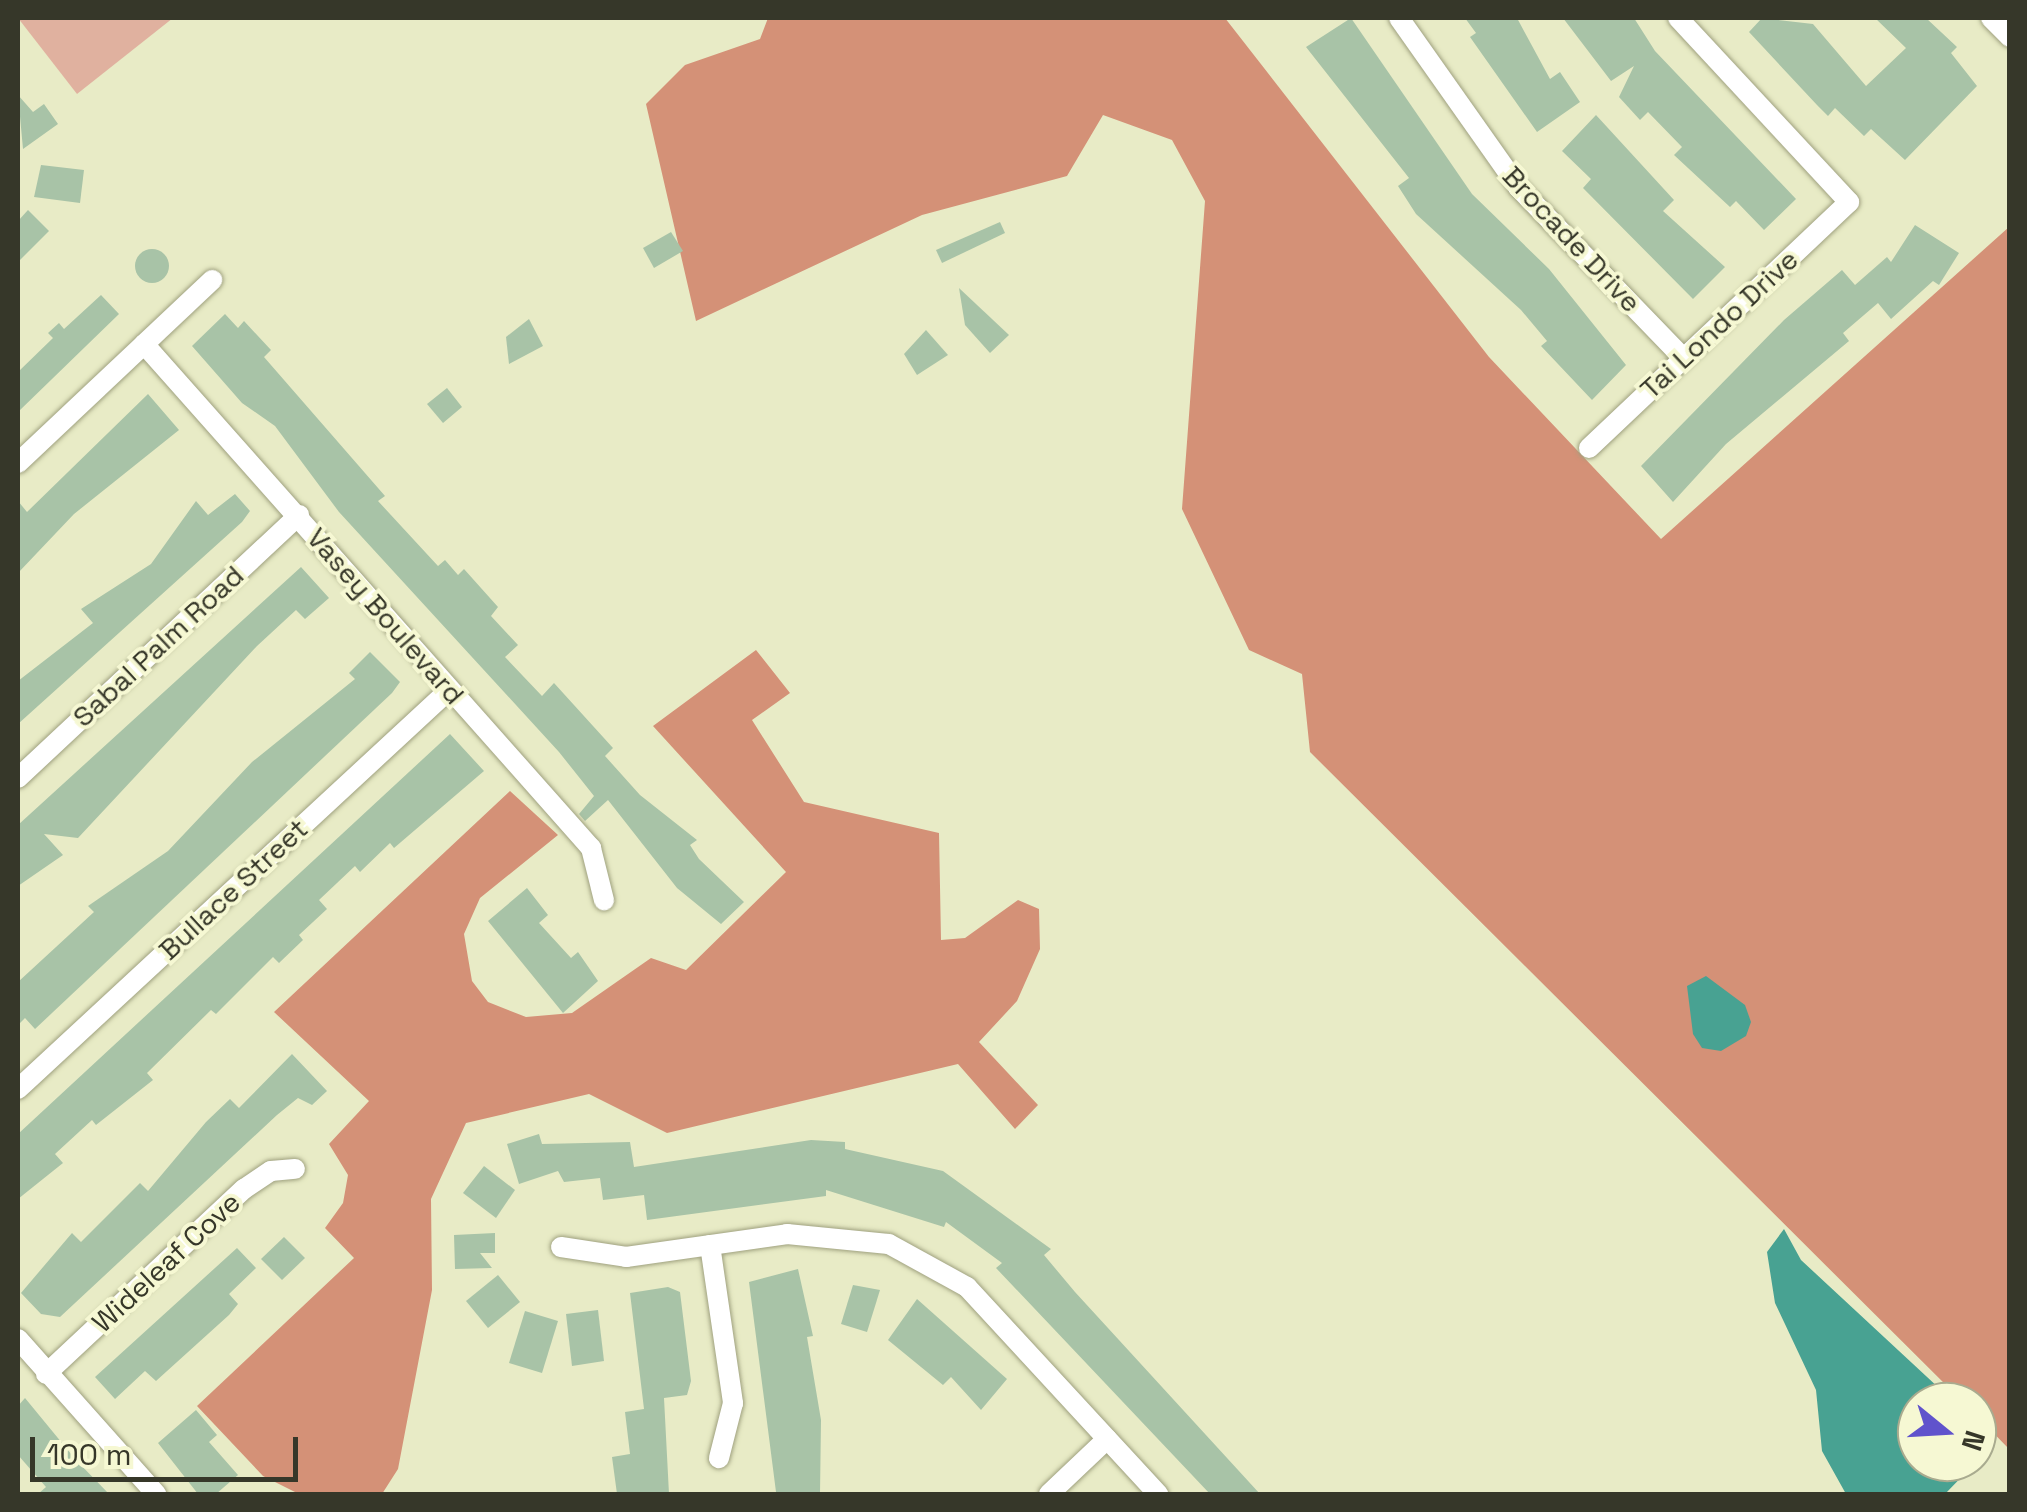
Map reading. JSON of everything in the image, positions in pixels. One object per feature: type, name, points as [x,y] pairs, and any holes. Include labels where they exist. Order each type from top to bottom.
[{"type":"street","name":"Brocade Drive","points":[[1399,18],[1518,187],[1682,357]]},
{"type":"street","name":"Tai Londo Drive","points":[[1589,448],[1849,202],[1678,18]]},
{"type":"street","points":[[1991,18],[2010,36]]},
{"type":"street","points":[[18,463],[212,280]]},
{"type":"street","name":"Vasey Boulevard","points":[[144,344],[591,848],[604,900]]},
{"type":"street","name":"Sabal Palm Road","points":[[18,778],[298,514]]},
{"type":"street","name":"Bullace Street","points":[[18,1089],[449,690]]},
{"type":"street","name":"Wideleaf Cove","points":[[46,1374],[244,1190],[270,1171],[295,1169]]},
{"type":"street","points":[[560,1248],[626,1257],[710,1245],[844,1235],[919,1256],[967,1287],[1158,1494]]},
{"type":"street","points":[[710,1245],[733,1403],[720,1458]]},
{"type":"street","points":[[18,1340],[156,1494]]},
{"type":"street","points":[[1049,1494],[1107,1440]]},
{"type":"shaded area","points":[[18,18],[173,18],[77,94]]},
{"type":"shaded area","points":[[768,18],[1225,18],[1489,357],[1661,539],[2009,227],[2009,1449],[1997,1437],[1997,1382],[1943,1382],[1310,752],[1302,674],[1249,650],[1182,509],[1205,201],[1172,140],[1103,115],[1067,176],[922,215],[696,321],[646,104],[685,65],[760,39]]},
{"type":"shaded area","points":[[756,650],[790,693],[752,720],[804,802],[939,833],[941,940],[965,938],[1018,900],[1039,909],[1040,949],[1017,1001],[979,1042],[1038,1105],[1015,1129],[958,1064],[667,1133],[589,1094],[466,1123],[431,1199],[432,1290],[398,1469],[382,1494],[299,1494],[263,1476],[197,1406],[354,1258],[325,1228],[343,1203],[348,1175],[329,1144],[369,1101],[274,1012],[510,791],[558,835],[480,898],[464,934],[472,981],[488,1002],[526,1017],[572,1013],[651,958],[686,970],[786,872],[653,726]]},
{"type":"water","points":[[1706,976],[1745,1005],[1751,1022],[1746,1036],[1721,1051],[1702,1048],[1693,1034],[1687,986]]},
{"type":"water","points":[[1784,1229],[1801,1260],[1932,1382],[1897,1382],[1897,1482],[1957,1482],[1945,1494],[1846,1494],[1822,1451],[1816,1390],[1775,1303],[1767,1252]]},
{"type":"building","points":[[1351,18],[1472,194],[1549,269],[1626,365],[1592,400],[1541,346],[1547,341],[1521,310],[1416,214],[1398,186],[1409,178],[1306,47]]},
{"type":"building","points":[[1465,18],[1517,18],[1550,79],[1560,72],[1580,102],[1537,132],[1470,37],[1476,33]]},
{"type":"building","points":[[1563,18],[1634,18],[1655,51],[1796,199],[1764,230],[1736,201],[1730,207],[1674,155],[1682,147],[1648,112],[1640,120],[1619,97],[1634,66],[1611,81]]},
{"type":"building","points":[[1762,18],[1813,24],[1866,86],[1906,48],[1875,18],[1926,18],[1957,47],[1951,53],[1977,86],[1905,160],[1871,129],[1864,136],[1835,108],[1828,116],[1749,32]]},
{"type":"building","points":[[18,95],[33,112],[44,104],[58,124],[23,149]]},
{"type":"building","points":[[1596,115],[1674,200],[1663,211],[1725,267],[1693,299],[1583,188],[1591,179],[1562,151]]},
{"type":"building","points":[[41,165],[84,170],[80,203],[34,197]]},
{"type":"building","points":[[28,210],[49,231],[18,262],[18,221]]},
{"type":"building","points":[[1000,222],[1005,233],[942,263],[936,250]]},
{"type":"building","points":[[1915,225],[1959,253],[1939,285],[1933,281],[1891,319],[1878,303],[1843,333],[1849,341],[1726,444],[1673,502],[1641,466],[1784,320],[1842,270],[1855,285],[1887,257],[1891,262]]},
{"type":"building","points":[[671,232],[683,251],[654,268],[643,248]]},
{"type":"building","points":[[152,249],[164,254],[169,266],[164,278],[152,283],[140,278],[135,266],[140,254]]},
{"type":"building","points":[[959,288],[1009,335],[990,353],[965,325]]},
{"type":"building","points":[[101,295],[119,314],[18,412],[18,372],[53,338],[48,333],[59,323],[64,329]]},
{"type":"building","points":[[225,314],[238,328],[244,321],[271,350],[264,357],[385,496],[378,501],[438,566],[445,560],[458,575],[464,569],[498,607],[491,616],[518,645],[505,657],[542,696],[554,683],[613,748],[605,756],[640,795],[697,840],[690,845],[699,859],[744,902],[721,924],[677,888],[608,800],[585,821],[579,814],[594,796],[559,752],[339,512],[275,426],[242,403],[192,346]]},
{"type":"building","points":[[529,319],[543,346],[509,364],[506,337]]},
{"type":"building","points":[[926,330],[948,355],[917,375],[904,354]]},
{"type":"building","points":[[447,388],[462,407],[443,423],[427,404]]},
{"type":"building","points":[[148,394],[179,430],[74,514],[18,573],[18,501],[27,512]]},
{"type":"building","points":[[235,494],[250,511],[242,522],[18,724],[18,681],[93,623],[81,609],[151,564],[196,501],[208,515]]},
{"type":"building","points":[[301,567],[329,598],[305,619],[296,610],[257,646],[78,838],[44,834],[63,855],[18,886],[18,825]]},
{"type":"building","points":[[370,652],[400,682],[392,693],[35,1029],[25,1018],[18,1025],[18,982],[94,912],[88,906],[168,851],[252,762],[355,679],[349,673]]},
{"type":"building","points":[[450,734],[484,771],[394,848],[390,843],[360,872],[355,866],[319,900],[327,909],[299,935],[303,940],[279,963],[273,957],[216,1014],[211,1010],[147,1073],[153,1080],[96,1125],[92,1120],[55,1154],[63,1163],[18,1199],[18,1134]]},
{"type":"building","points":[[527,888],[548,915],[539,923],[571,958],[578,952],[598,981],[563,1013],[488,921]]},
{"type":"building","points":[[292,1054],[327,1091],[312,1105],[298,1098],[277,1115],[60,1317],[41,1314],[21,1293],[72,1233],[81,1242],[140,1183],[148,1191],[230,1099],[239,1108]]},
{"type":"building","points":[[539,1134],[542,1144],[630,1142],[634,1167],[811,1140],[845,1142],[845,1149],[943,1171],[1051,1249],[1044,1255],[1075,1292],[1260,1494],[1210,1494],[996,1268],[1002,1263],[946,1222],[944,1227],[826,1190],[826,1196],[647,1220],[644,1195],[603,1200],[600,1178],[564,1182],[558,1171],[519,1184],[507,1144]]},
{"type":"building","points":[[484,1166],[515,1190],[496,1218],[463,1193]]},
{"type":"building","points":[[495,1233],[495,1253],[480,1253],[492,1268],[455,1269],[454,1235]]},
{"type":"building","points":[[284,1237],[305,1258],[282,1280],[261,1259]]},
{"type":"building","points":[[237,1248],[256,1268],[229,1294],[238,1304],[156,1381],[145,1371],[115,1399],[95,1377]]},
{"type":"building","points":[[798,1269],[813,1336],[807,1337],[821,1420],[820,1494],[776,1492],[749,1282]]},
{"type":"building","points":[[498,1275],[520,1302],[488,1328],[466,1301]]},
{"type":"building","points":[[853,1285],[880,1290],[867,1332],[841,1324]]},
{"type":"building","points":[[668,1287],[680,1292],[691,1381],[687,1395],[664,1398],[669,1494],[617,1494],[612,1457],[630,1454],[625,1412],[644,1409],[630,1293]]},
{"type":"building","points":[[917,1299],[1007,1379],[981,1410],[951,1377],[943,1385],[888,1340]]},
{"type":"building","points":[[598,1310],[604,1361],[572,1366],[566,1314]]},
{"type":"building","points":[[525,1311],[558,1321],[542,1373],[509,1363]]},
{"type":"building","points":[[25,1398],[109,1494],[38,1494],[46,1487],[18,1455],[18,1406]]},
{"type":"building","points":[[196,1410],[217,1435],[209,1442],[238,1475],[216,1494],[198,1494],[158,1443]]}]
